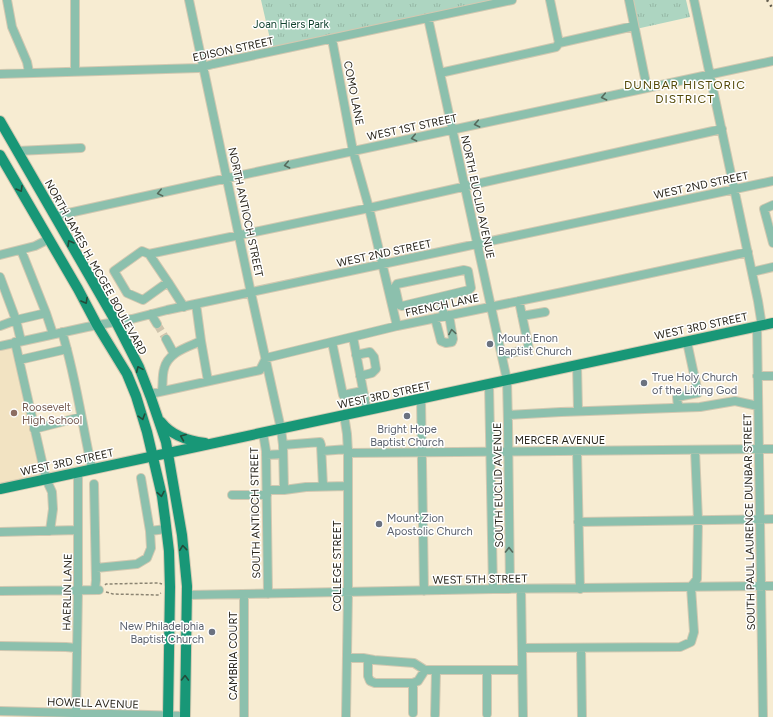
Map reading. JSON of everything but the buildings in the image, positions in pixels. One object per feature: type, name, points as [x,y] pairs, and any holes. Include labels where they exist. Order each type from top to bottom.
[{"type":"main road","name":"NORTH JAMES H. MCGEE BOULEVARD","points":[[0,121],[116,322],[139,367],[159,418],[168,452],[182,535],[185,563],[187,595],[185,716]]},
{"type":"main road","points":[[0,155],[78,289],[97,325],[127,374],[136,396],[147,432],[162,496],[169,551],[170,587],[168,716]]},
{"type":"main road","name":"WEST 3RD STREET","points":[[0,489],[773,323]]},
{"type":"main road","points":[[159,418],[167,429],[173,433],[188,439],[213,443]]},
{"type":"street","points":[[7,0],[12,27],[27,62],[29,72]]},
{"type":"street","points":[[75,0],[75,71]]},
{"type":"street","name":"NORTH ANTIOCH STREET","points":[[190,0],[281,429],[284,490]]},
{"type":"street","name":"EDISON STREET","points":[[0,74],[199,68],[512,0]]},
{"type":"street","points":[[550,0],[559,43]]},
{"type":"street","points":[[629,0],[647,88]]},
{"type":"street","name":"SOUTH PAUL LAURENCE DUNBAR STREET","points":[[694,0],[711,74],[758,301],[759,326],[757,376],[762,586],[763,717]]},
{"type":"street","name":"NORTH EUCLID AVENUE","points":[[428,18],[507,380]]},
{"type":"street","points":[[440,73],[556,47],[559,43],[634,26]]},
{"type":"street","name":"COMO LANE","points":[[332,39],[353,151],[369,208],[397,326]]},
{"type":"street","name":"WEST 1ST STREET","points":[[55,216],[773,61]]},
{"type":"street","points":[[149,254],[369,208],[722,130]]},
{"type":"street","points":[[17,151],[81,148]]},
{"type":"street","name":"WEST 2ND STREET","points":[[0,346],[773,181]]},
{"type":"street","points":[[773,205],[764,209],[773,243]]},
{"type":"street","points":[[0,255],[35,246],[49,239]]},
{"type":"street","points":[[21,250],[53,334]]},
{"type":"street","points":[[157,324],[149,315],[143,300],[127,293],[114,271],[142,250],[149,254],[184,307]]},
{"type":"street","name":"FRENCH LANE","points":[[266,358],[397,326],[748,252]]},
{"type":"street","points":[[752,272],[773,267]]},
{"type":"street","points":[[464,270],[468,271],[471,288],[469,290],[440,297],[402,306],[399,305],[395,287],[397,284],[464,270]]},
{"type":"street","points":[[0,277],[16,320],[19,360],[46,479],[52,492],[53,509],[50,531]]},
{"type":"street","points":[[143,300],[168,282]]},
{"type":"street","points":[[435,318],[441,341],[446,343],[452,342],[453,339],[447,316],[440,297]]},
{"type":"street","points":[[502,356],[529,349],[519,301]]},
{"type":"street","points":[[196,304],[208,381]]},
{"type":"street","points":[[522,316],[545,312]]},
{"type":"street","points":[[0,326],[16,320],[46,313]]},
{"type":"street","points":[[62,332],[76,388],[92,469]]},
{"type":"street","points":[[353,337],[367,410]]},
{"type":"street","points":[[166,339],[174,354]]},
{"type":"street","points":[[162,391],[164,368],[168,360],[174,354],[201,341]]},
{"type":"street","points":[[332,342],[343,395],[363,391]]},
{"type":"street","points":[[678,407],[677,398],[698,393],[687,342]]},
{"type":"street","points":[[19,360],[67,349]]},
{"type":"street","points":[[356,355],[370,352],[374,357],[376,369],[372,373],[360,376]]},
{"type":"street","points":[[150,394],[260,370],[266,358]]},
{"type":"street","points":[[577,365],[578,411]]},
{"type":"street","points":[[757,376],[773,376]]},
{"type":"street","name":"SOUTH EUCLID AVENUE","points":[[507,380],[510,589]]},
{"type":"street","name":"SOUTH EUCLID AVENUE","points":[[489,384],[493,589]]},
{"type":"street","points":[[421,399],[424,591]]},
{"type":"street","points":[[508,415],[700,406],[735,401],[758,406]]},
{"type":"street","name":"COLLEGE STREET","points":[[344,415],[348,451],[346,717]]},
{"type":"street","points":[[34,429],[81,417]]},
{"type":"street","name":"SOUTH ANTIOCH STREET","points":[[263,433],[266,455],[268,594]]},
{"type":"street","points":[[266,455],[283,449],[320,442],[322,451],[323,486]]},
{"type":"street","name":"MERCER AVENUE","points":[[322,451],[509,452],[773,449]]},
{"type":"street","points":[[522,648],[680,647],[691,642],[694,632],[691,587],[697,579],[698,520],[695,450]]},
{"type":"street","points":[[577,451],[580,589]]},
{"type":"street","name":"HAERLIN LANE","points":[[76,713],[78,472]]},
{"type":"street","points":[[96,568],[137,564],[148,558],[151,548],[150,531],[141,478]]},
{"type":"street","points":[[0,591],[97,590],[94,484]]},
{"type":"street","points":[[232,495],[306,487],[348,486]]},
{"type":"street","points":[[578,522],[773,519]]},
{"type":"street","points":[[150,531],[166,529]]},
{"type":"street","points":[[0,532],[78,530]]},
{"type":"street","name":"WEST 5TH STREET","points":[[187,595],[493,589],[773,586]]},
{"type":"street","points":[[521,589],[523,717]]},
{"type":"street","name":"CAMBRIA COURT","points":[[244,594],[244,717]]},
{"type":"street","points":[[0,646],[77,648]]},
{"type":"street","points":[[581,648],[582,717]]},
{"type":"street","points":[[347,658],[414,663],[425,670],[522,670]]},
{"type":"street","points":[[368,660],[368,676],[370,681],[375,683],[413,683],[418,681],[425,670]]},
{"type":"street","points":[[435,715],[436,670]]},
{"type":"street","points":[[487,670],[487,714]]},
{"type":"street","points":[[412,713],[413,683]]},
{"type":"street","name":"HOWELL AVENUE","points":[[0,711],[76,713],[105,716],[185,716]]},
{"type":"path","points":[[97,590],[106,584],[159,583],[170,587]]},
{"type":"path","points":[[97,590],[113,594],[158,595],[170,587]]},
{"type":"shaded area","name":"Roosevelt High School","points":[[13,343],[41,480],[0,489],[0,346]]},
{"type":"green space","name":"Joan Hiers Park","points":[[261,0],[512,0],[273,52]]},
{"type":"green space","points":[[630,0],[686,0],[690,17],[636,29]]},
{"type":"tunnel","points":[[157,324],[166,339]]},
{"type":"railway","points":[[767,0],[773,9]]},
{"type":"place","name":"Mount Enon Baptist Church","points":[[490,344]]},
{"type":"place","name":"True Holy Church of the Living God","points":[[644,383]]},
{"type":"place","name":"Roosevelt High School","points":[[14,413]]},
{"type":"place","name":"Bright Hope Baptist Church","points":[[407,416]]},
{"type":"place","name":"Mount Zion Apostolic Church","points":[[379,524]]},
{"type":"place","name":"New Philadelphia Baptist Church","points":[[212,632]]},
{"type":"district","name":"DUNBAR HISTORIC DISTRICT","points":[[685,92]]}]
